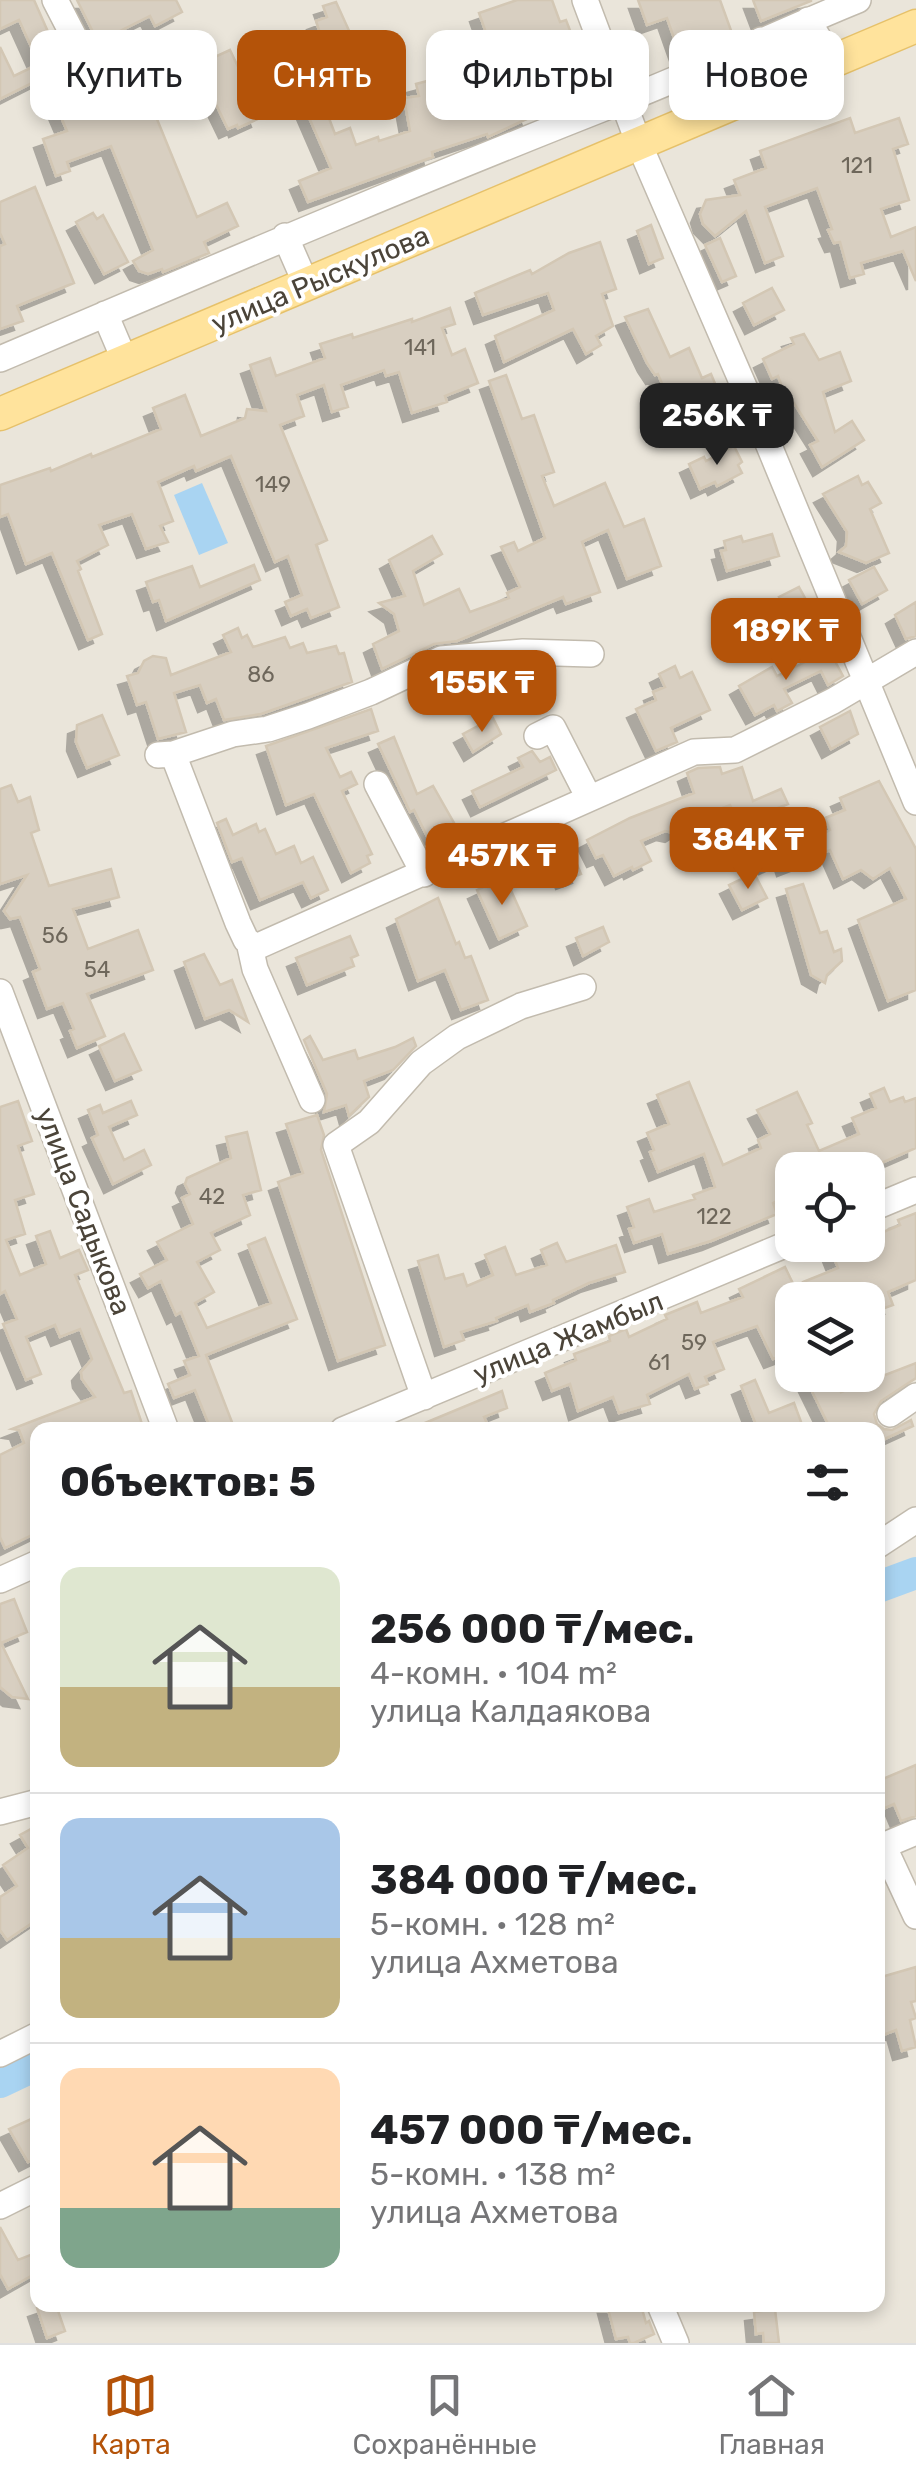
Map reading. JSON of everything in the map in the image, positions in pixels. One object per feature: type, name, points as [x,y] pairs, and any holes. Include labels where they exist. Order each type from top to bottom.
[{"type":"main road","name":"улица Рыскулова","points":[[844,57],[916,26]]},
{"type":"main road","name":"улица Рыскулова","points":[[0,414],[696,120]]},
{"type":"street","points":[[55,0],[70,30]]},
{"type":"street","points":[[585,0],[596,30]]},
{"type":"street","points":[[784,30],[858,0]]},
{"type":"street","points":[[808,20],[814,30]]},
{"type":"street","points":[[0,359],[284,236],[575,120]]},
{"type":"street","points":[[630,120],[916,802]]},
{"type":"street","points":[[284,236],[306,284]]},
{"type":"street","points":[[104,314],[125,361]]},
{"type":"street","points":[[312,1100],[255,969],[249,942],[165,755],[308,716],[442,660],[523,652],[591,654]]},
{"type":"street","points":[[249,942],[256,947],[694,752],[734,750],[833,701],[916,652]]},
{"type":"street","points":[[537,736],[553,728],[589,798]]},
{"type":"street","points":[[377,784],[424,874]]},
{"type":"street","points":[[424,1397],[336,1145],[370,1122],[422,1062],[458,1037],[521,1006],[583,987]]},
{"type":"street","name":"улица Садыкова","points":[[0,992],[163,1422]]},
{"type":"street","points":[[885,1203],[916,1190]]},
{"type":"street","name":"улица Жамбыл","points":[[363,1422],[775,1249]]},
{"type":"street","points":[[890,1414],[916,1396]]},
{"type":"street","points":[[885,1540],[916,1520]]},
{"type":"street","points":[[0,1580],[30,1567]]},
{"type":"street","points":[[0,1812],[30,1804]]},
{"type":"street","points":[[885,1844],[916,1832]]},
{"type":"street","points":[[885,1856],[916,1916]]},
{"type":"street","points":[[0,2054],[30,2039]]},
{"type":"street","points":[[0,2206],[30,2191]]},
{"type":"street","points":[[663,2312],[676,2343]]},
{"type":"shaded area","points":[[0,0],[916,0],[916,2343],[0,2343]]},
{"type":"water","points":[[202,483],[228,543],[199,555],[174,495]]},
{"type":"building","points":[[0,0],[34,0],[47,30],[30,30],[30,44],[19,20],[0,29]]},
{"type":"building","points":[[77,0],[176,0],[182,12],[155,26],[150,16],[122,30],[92,30]]},
{"type":"building","points":[[517,0],[552,0],[560,22],[566,20],[570,30],[485,30],[479,13]]},
{"type":"building","points":[[638,0],[720,0],[731,30],[671,30],[667,18],[647,25]]},
{"type":"building","points":[[753,0],[811,0],[811,1],[761,21]]},
{"type":"building","points":[[336,2],[349,30],[319,30],[316,21],[327,17],[323,6]]},
{"type":"building","points":[[0,47],[14,76],[30,68],[30,84],[0,99]]},
{"type":"building","points":[[230,50],[237,65],[237,120],[256,120],[238,128],[237,125],[228,129],[217,106],[217,56]]},
{"type":"building","points":[[426,81],[426,120],[525,120],[308,202],[299,181],[331,168],[310,120],[330,120],[335,134],[350,128],[356,145],[410,131],[406,98],[419,96],[416,84]]},
{"type":"building","points":[[850,118],[855,133],[899,118],[908,144],[893,149],[909,200],[881,209],[891,237],[916,227],[916,281],[903,251],[861,263],[864,274],[850,278],[840,242],[834,243],[828,230],[832,229],[817,188],[765,207],[783,256],[765,263],[746,211],[715,236],[703,224],[700,214],[706,200],[740,195],[734,180],[766,168],[760,151]]},
{"type":"building","points":[[62,120],[157,120],[197,217],[227,203],[238,226],[204,242],[209,253],[163,272],[139,271],[133,261],[153,250],[111,146],[67,162],[70,171],[56,176],[43,139],[67,131]]},
{"type":"building","points":[[35,187],[74,283],[17,306],[23,321],[0,329],[0,246],[5,244],[0,233],[0,202]]},
{"type":"building","points":[[93,213],[97,219],[103,215],[128,262],[104,274],[76,222]]},
{"type":"building","points":[[651,225],[663,258],[649,264],[637,231]]},
{"type":"building","points":[[720,238],[736,276],[722,282],[705,245]]},
{"type":"building","points":[[600,242],[616,289],[602,294],[613,326],[596,336],[601,345],[586,354],[573,329],[504,362],[495,336],[554,310],[548,293],[483,315],[475,293],[530,270],[532,274],[569,253]]},
{"type":"building","points":[[772,288],[784,310],[754,325],[743,303]]},
{"type":"building","points":[[450,308],[455,324],[442,328],[452,355],[465,349],[478,383],[445,396],[447,402],[412,413],[399,372],[386,376],[384,370],[341,385],[348,407],[332,412],[324,385],[297,395],[304,416],[280,425],[327,540],[316,545],[339,607],[311,618],[307,609],[291,616],[285,602],[302,595],[288,556],[275,562],[231,456],[158,482],[173,521],[160,526],[168,542],[146,549],[132,514],[99,525],[108,545],[77,561],[102,634],[88,640],[52,553],[26,564],[8,514],[0,517],[0,485],[50,468],[51,471],[91,454],[92,457],[161,429],[153,408],[185,395],[201,436],[245,418],[247,409],[266,411],[250,365],[270,358],[276,376],[325,358],[320,344],[412,322]]},
{"type":"building","points":[[648,309],[670,357],[689,348],[702,378],[711,374],[721,398],[676,417],[658,374],[647,363],[625,317]]},
{"type":"building","points":[[804,334],[819,360],[840,352],[851,381],[823,392],[835,432],[852,421],[864,440],[822,467],[810,445],[818,441],[794,403],[789,405],[778,376],[772,379],[763,359],[794,344],[791,338]]},
{"type":"building","points":[[506,375],[522,419],[534,415],[554,472],[542,476],[554,506],[605,483],[624,527],[644,519],[661,566],[627,579],[608,530],[582,542],[600,592],[566,604],[563,597],[457,641],[434,644],[382,669],[373,644],[399,631],[394,614],[379,603],[405,596],[389,560],[432,536],[442,554],[413,571],[424,605],[459,589],[470,612],[509,598],[507,593],[520,587],[501,547],[514,542],[518,551],[545,538],[489,381]]},
{"type":"building","points":[[734,446],[742,462],[738,465],[742,473],[717,486],[715,482],[700,489],[689,464],[704,457],[706,461]]},
{"type":"building","points":[[858,476],[862,485],[868,482],[881,503],[870,509],[889,553],[866,563],[839,552],[846,546],[847,532],[823,494]]},
{"type":"building","points":[[772,534],[779,556],[727,571],[721,551],[726,550],[724,541],[741,536],[743,542]]},
{"type":"building","points":[[254,565],[260,580],[166,621],[159,600],[153,602],[146,582],[192,566],[200,587]]},
{"type":"building","points":[[874,567],[887,590],[862,604],[849,580]]},
{"type":"building","points":[[799,587],[811,609],[791,619],[779,597]]},
{"type":"building","points":[[916,602],[916,636],[906,639],[895,615]]},
{"type":"building","points":[[238,628],[242,638],[247,635],[253,647],[285,637],[290,648],[303,643],[307,653],[336,646],[339,654],[344,653],[352,682],[261,714],[224,720],[216,699],[207,703],[200,685],[174,693],[186,732],[158,739],[146,702],[137,705],[127,676],[138,673],[144,661],[153,656],[166,658],[171,675],[231,652],[223,635]]},
{"type":"building","points":[[829,650],[843,676],[828,685],[821,671],[784,689],[792,703],[777,711],[774,705],[755,715],[739,686],[772,667],[777,676]]},
{"type":"building","points":[[675,666],[680,678],[692,672],[710,710],[671,728],[677,742],[656,751],[636,709],[656,700],[653,692],[665,687],[659,674]]},
{"type":"building","points":[[371,709],[378,731],[326,748],[340,777],[351,772],[357,784],[342,791],[372,854],[367,856],[370,863],[351,873],[314,794],[286,805],[266,746]]},
{"type":"building","points":[[850,711],[858,734],[831,749],[820,727]]},
{"type":"building","points":[[102,715],[119,755],[87,768],[76,742],[77,725]]},
{"type":"building","points":[[493,718],[501,734],[473,752],[463,734]]},
{"type":"building","points":[[394,737],[417,794],[433,786],[462,837],[446,845],[439,833],[428,838],[414,810],[410,812],[378,744]]},
{"type":"building","points":[[532,751],[540,762],[550,757],[556,770],[480,807],[472,791],[523,767],[518,758]]},
{"type":"building","points":[[720,767],[722,774],[742,767],[753,801],[781,789],[788,804],[778,808],[795,847],[830,830],[825,818],[845,810],[840,798],[879,781],[916,849],[916,990],[888,1001],[858,920],[906,899],[890,868],[873,879],[861,870],[843,879],[830,850],[786,867],[783,858],[768,865],[752,829],[743,833],[730,805],[699,817],[674,833],[665,831],[641,841],[651,861],[633,870],[632,867],[614,876],[603,855],[596,858],[587,840],[694,793],[687,773]]},
{"type":"building","points":[[11,785],[18,802],[30,797],[39,830],[31,833],[49,886],[111,869],[119,897],[73,909],[88,949],[138,930],[153,970],[87,994],[105,1036],[77,1048],[63,1003],[47,1009],[33,972],[40,969],[20,917],[10,919],[4,911],[27,875],[0,884],[0,789]]},
{"type":"building","points":[[226,819],[233,835],[256,824],[259,832],[265,829],[276,854],[294,846],[301,863],[313,857],[328,890],[311,898],[303,882],[260,900],[242,858],[232,862],[217,823]]},
{"type":"building","points":[[569,845],[581,874],[565,880],[554,850]]},
{"type":"building","points":[[754,873],[767,898],[742,910],[729,885]]},
{"type":"building","points":[[505,877],[527,926],[499,939],[477,890]]},
{"type":"building","points":[[803,884],[820,933],[827,931],[834,952],[841,949],[842,961],[827,975],[825,983],[811,975],[786,889]]},
{"type":"building","points":[[438,898],[456,944],[459,942],[465,958],[471,956],[488,1000],[461,1010],[445,970],[418,981],[396,919]]},
{"type":"building","points":[[603,927],[609,942],[583,956],[576,938]]},
{"type":"building","points":[[350,936],[358,955],[351,958],[354,966],[307,985],[296,958]]},
{"type":"building","points":[[204,954],[220,985],[232,980],[248,1022],[229,1010],[205,1019],[184,962]]},
{"type":"building","points":[[124,1034],[141,1070],[115,1081],[99,1046]]},
{"type":"building","points":[[310,1036],[323,1060],[355,1050],[358,1059],[413,1038],[416,1046],[393,1070],[364,1081],[369,1097],[349,1116],[346,1105],[324,1112],[327,1094],[304,1040]]},
{"type":"building","points":[[689,1082],[723,1165],[761,1148],[758,1140],[770,1134],[757,1110],[797,1092],[812,1123],[807,1125],[819,1151],[859,1134],[852,1118],[876,1108],[870,1094],[884,1088],[890,1102],[916,1098],[916,1148],[885,1161],[885,1152],[775,1152],[775,1215],[668,1254],[662,1234],[634,1243],[629,1229],[634,1227],[627,1207],[649,1199],[654,1212],[695,1199],[693,1195],[715,1187],[704,1154],[658,1172],[647,1133],[669,1124],[657,1095]]},
{"type":"building","points":[[18,1101],[32,1141],[18,1146],[34,1194],[15,1200],[25,1234],[6,1240],[20,1275],[46,1264],[36,1236],[50,1231],[60,1258],[79,1250],[88,1270],[75,1275],[124,1393],[131,1391],[141,1422],[30,1422],[95,1397],[81,1372],[92,1359],[80,1329],[60,1337],[55,1325],[26,1337],[41,1374],[26,1380],[3,1324],[17,1319],[5,1291],[0,1294],[0,1107]]},
{"type":"building","points":[[131,1101],[137,1115],[109,1127],[124,1160],[144,1150],[151,1165],[113,1184],[92,1138],[98,1135],[88,1110],[100,1105],[103,1113]]},
{"type":"building","points":[[317,1115],[324,1135],[321,1150],[385,1345],[338,1361],[278,1182],[303,1173],[286,1124]]},
{"type":"building","points":[[247,1132],[261,1190],[243,1195],[250,1215],[211,1233],[220,1250],[197,1262],[214,1292],[195,1303],[207,1328],[271,1303],[248,1245],[265,1238],[297,1319],[206,1355],[232,1422],[208,1422],[195,1390],[174,1398],[168,1384],[190,1375],[184,1361],[199,1356],[181,1312],[176,1315],[161,1281],[148,1288],[140,1274],[167,1260],[157,1242],[193,1224],[182,1198],[190,1194],[185,1184],[187,1178],[231,1158],[226,1137]]},
{"type":"building","points":[[916,1213],[916,1280],[888,1292],[893,1305],[885,1308],[885,1282],[803,1282],[838,1268],[836,1262],[885,1262],[885,1231],[900,1225],[898,1220]]},
{"type":"building","points":[[557,1243],[566,1262],[616,1245],[625,1272],[589,1283],[530,1312],[528,1305],[496,1318],[497,1321],[461,1332],[464,1340],[444,1347],[418,1261],[438,1255],[445,1279],[463,1274],[467,1286],[493,1275],[485,1255],[505,1247],[516,1275],[547,1265],[541,1250]]},
{"type":"building","points":[[785,1267],[792,1282],[775,1282],[775,1358],[757,1326],[713,1342],[724,1369],[705,1377],[708,1384],[695,1389],[689,1374],[647,1395],[650,1404],[619,1413],[613,1397],[578,1411],[570,1384],[552,1391],[545,1373],[576,1360],[574,1354],[610,1341],[609,1336],[626,1329],[629,1337],[667,1319],[665,1315],[697,1302],[701,1313],[743,1297],[739,1289]]},
{"type":"building","points":[[916,1363],[916,1378],[881,1401],[874,1414],[876,1422],[827,1422],[812,1392],[885,1392],[885,1375]]},
{"type":"building","points":[[755,1380],[769,1413],[794,1403],[801,1422],[755,1422],[741,1386]]},
{"type":"building","points":[[502,1391],[507,1408],[484,1417],[486,1422],[427,1422]]},
{"type":"building","points":[[911,1420],[913,1426],[885,1439],[885,1429],[892,1430]]},
{"type":"building","points":[[30,1422],[30,1536],[5,1548],[0,1537],[0,1455],[24,1443],[19,1430],[12,1429]]},
{"type":"building","points":[[14,1599],[27,1632],[1,1643],[28,1699],[12,1697],[0,1687],[0,1604]]},
{"type":"building","points":[[916,1765],[916,1816],[901,1821],[894,1804],[885,1808],[885,1778]]},
{"type":"building","points":[[30,1829],[30,1924],[7,1940],[0,1930],[0,1897],[17,1886],[3,1865],[28,1848],[20,1835]]},
{"type":"building","points":[[916,1967],[916,2001],[911,2002],[916,2018],[910,2020],[916,2047],[902,2051],[896,2030],[885,2034],[885,1976]]},
{"type":"building","points":[[30,2120],[30,2161],[28,2162],[9,2129]]},
{"type":"building","points":[[0,2227],[18,2260],[30,2255],[30,2277],[8,2289],[0,2274]]},
{"type":"building","points":[[38,2312],[58,2312],[65,2331],[47,2338]]},
{"type":"building","points":[[609,2312],[643,2312],[654,2334],[634,2343],[628,2337],[616,2339]]},
{"type":"building","points":[[754,2312],[775,2312],[779,2343],[764,2343],[763,2333],[756,2334]]},
{"type":"waterway","points":[[885,1584],[916,1573]]},
{"type":"waterway","points":[[0,2082],[30,2068]]}]
